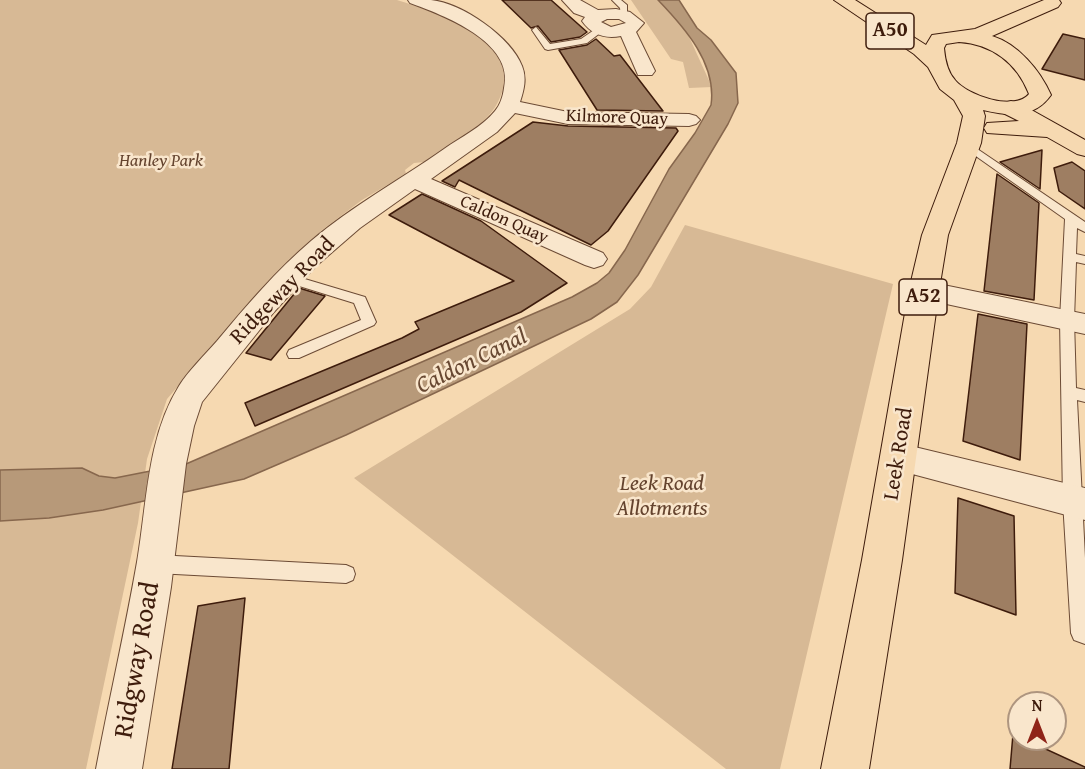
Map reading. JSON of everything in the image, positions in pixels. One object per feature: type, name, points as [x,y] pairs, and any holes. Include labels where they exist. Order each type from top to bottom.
[{"type":"main road","name":"A50","points":[[843,0],[921,50],[936,64]]},
{"type":"main road","name":"A50","points":[[862,0],[899,22],[931,32],[960,36]]},
{"type":"main road","points":[[936,64],[934,48],[936,42],[990,31],[1049,1]]},
{"type":"main road","points":[[1006,48],[1040,24],[1048,15],[1049,1]]},
{"type":"main road","points":[[960,36],[989,40],[1006,48],[1029,75],[1040,95],[1085,148]]},
{"type":"main road","name":"A52","points":[[936,64],[951,88],[962,96]]},
{"type":"main road","points":[[995,129],[1009,108],[1031,105],[1040,95]]},
{"type":"main road","points":[[962,96],[981,103],[1009,108],[1085,148]]},
{"type":"main road","name":"Leek Road","points":[[845,769],[924,290],[935,235],[968,144],[974,116],[962,96]]},
{"type":"main road","points":[[968,144],[995,129],[1026,128],[1060,135]]},
{"type":"street","points":[[416,0],[441,3],[500,45],[515,72],[512,95]]},
{"type":"street","points":[[570,0],[598,23],[610,13],[622,15],[645,71]]},
{"type":"street","name":"Kilmore Quay","points":[[512,95],[568,118],[689,120]]},
{"type":"street","name":"Ridgeway Road","points":[[157,558],[168,461],[185,405],[204,377],[288,278],[337,233],[483,131],[512,95]]},
{"type":"street","name":"Caldon Quay","points":[[414,180],[594,259]]},
{"type":"street","points":[[924,290],[1076,322]]},
{"type":"street","points":[[898,457],[1079,503]]},
{"type":"street","name":"Ridgway Road","points":[[118,769],[157,558]]},
{"type":"lane","points":[[536,30],[548,47],[584,41],[598,23]]},
{"type":"lane","points":[[968,144],[1085,228]]},
{"type":"lane","points":[[1071,218],[1077,259],[1081,633],[1085,634]]},
{"type":"lane","points":[[288,278],[360,300],[369,322],[294,354]]},
{"type":"lane","points":[[157,558],[346,574]]},
{"type":"green space","name":"Hanley Park","points":[[0,0],[397,0],[455,22],[474,34],[490,47],[501,63],[504,81],[498,102],[492,112],[475,129],[424,162],[414,163],[405,170],[406,174],[362,200],[321,231],[264,287],[167,399],[147,459],[138,523],[86,769],[0,769]]},
{"type":"green space","points":[[631,0],[663,0],[685,28],[712,87],[689,88],[683,62],[671,59]]},
{"type":"green space","name":"Leek Road Allotments","points":[[685,225],[893,284],[780,769],[726,769],[354,478],[630,309],[651,287]]},
{"type":"water","name":"Caldon Canal","points":[[658,0],[679,0],[697,28],[711,40],[736,73],[738,103],[728,124],[638,275],[617,302],[591,319],[346,435],[244,479],[103,510],[49,518],[0,521],[0,470],[82,468],[99,476],[115,478],[186,464],[572,297],[597,283],[609,273],[625,250],[669,169],[695,133],[711,105],[712,90],[704,61],[679,22]]},
{"type":"building","points":[[502,0],[551,0],[587,32],[580,37],[551,42],[538,26],[531,28]]},
{"type":"building","points":[[1063,34],[1085,39],[1085,80],[1042,69]]},
{"type":"building","points":[[596,39],[614,56],[620,55],[663,111],[597,110],[559,50],[587,45]]},
{"type":"building","points":[[533,122],[568,126],[676,128],[678,131],[608,231],[591,245],[459,180],[455,187],[442,181]]},
{"type":"building","points":[[1042,150],[1040,189],[1000,162]]},
{"type":"building","points":[[1072,162],[1085,171],[1085,209],[1059,191],[1054,168]]},
{"type":"building","points":[[997,174],[1039,203],[1034,300],[984,291]]},
{"type":"building","points":[[422,194],[481,221],[567,283],[521,312],[255,426],[245,403],[402,338],[419,329],[415,322],[514,281],[389,215]]},
{"type":"building","points":[[299,288],[325,296],[271,360],[246,353]]},
{"type":"building","points":[[978,314],[1027,324],[1020,460],[963,441]]},
{"type":"building","points":[[958,498],[1014,516],[1016,615],[955,593]]},
{"type":"building","points":[[245,598],[229,769],[172,769],[198,606]]},
{"type":"building","points":[[1012,751],[1050,751],[1085,767],[1085,769],[1010,769]]}]
